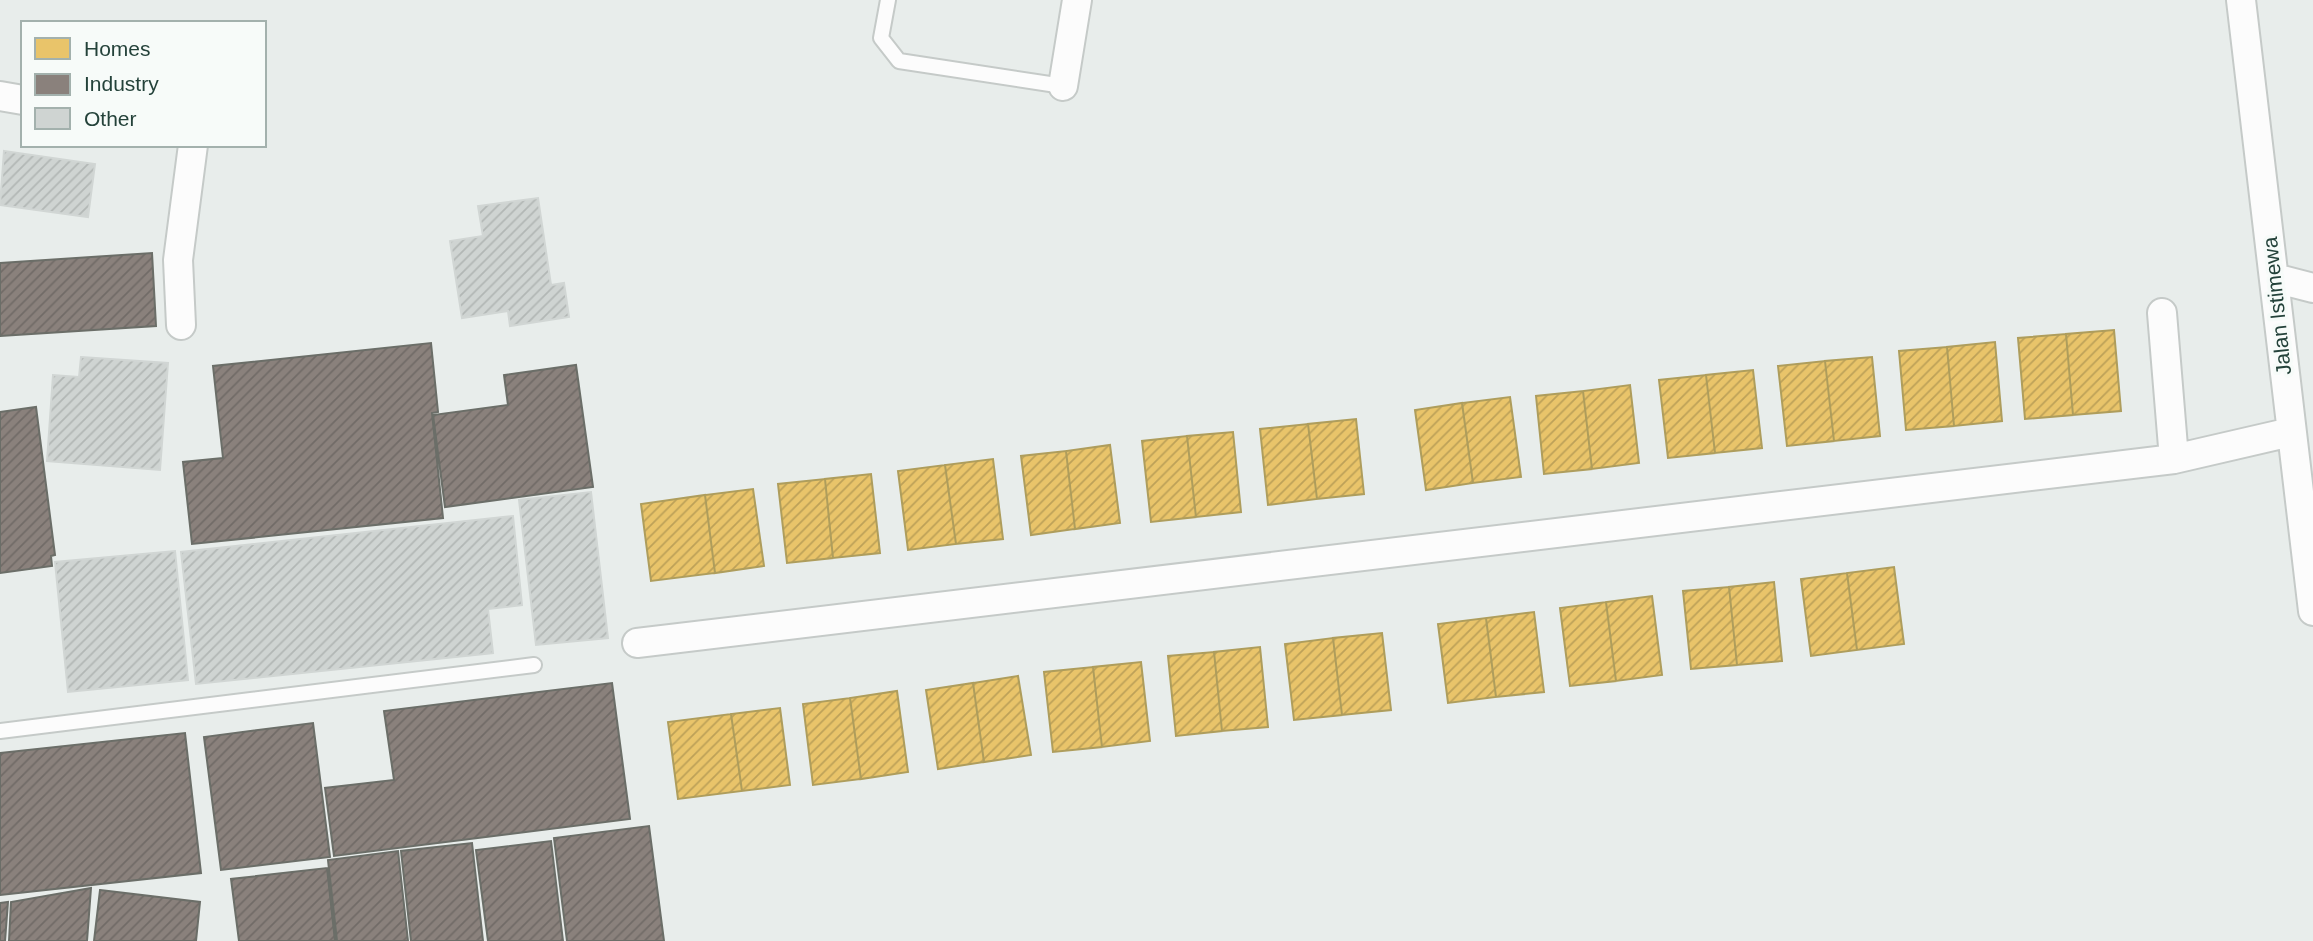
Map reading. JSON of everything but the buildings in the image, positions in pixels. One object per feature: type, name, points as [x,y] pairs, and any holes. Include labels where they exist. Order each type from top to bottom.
[{"type":"street","points":[[1063,86],[1077,0]]},
{"type":"street","name":"Jalan Istimewa","points":[[2241,0],[2274,278],[2298,415],[2313,611]]},
{"type":"street","points":[[0,96],[21,100]]},
{"type":"street","points":[[181,325],[178,260],[193,147]]},
{"type":"street","points":[[2274,278],[2313,288]]},
{"type":"street","points":[[2162,313],[2174,459]]},
{"type":"street","points":[[637,643],[2174,459],[2298,415]]},
{"type":"lane","points":[[888,0],[881,38],[900,61],[1063,86]]},
{"type":"lane","points":[[0,731],[534,665]]}]
